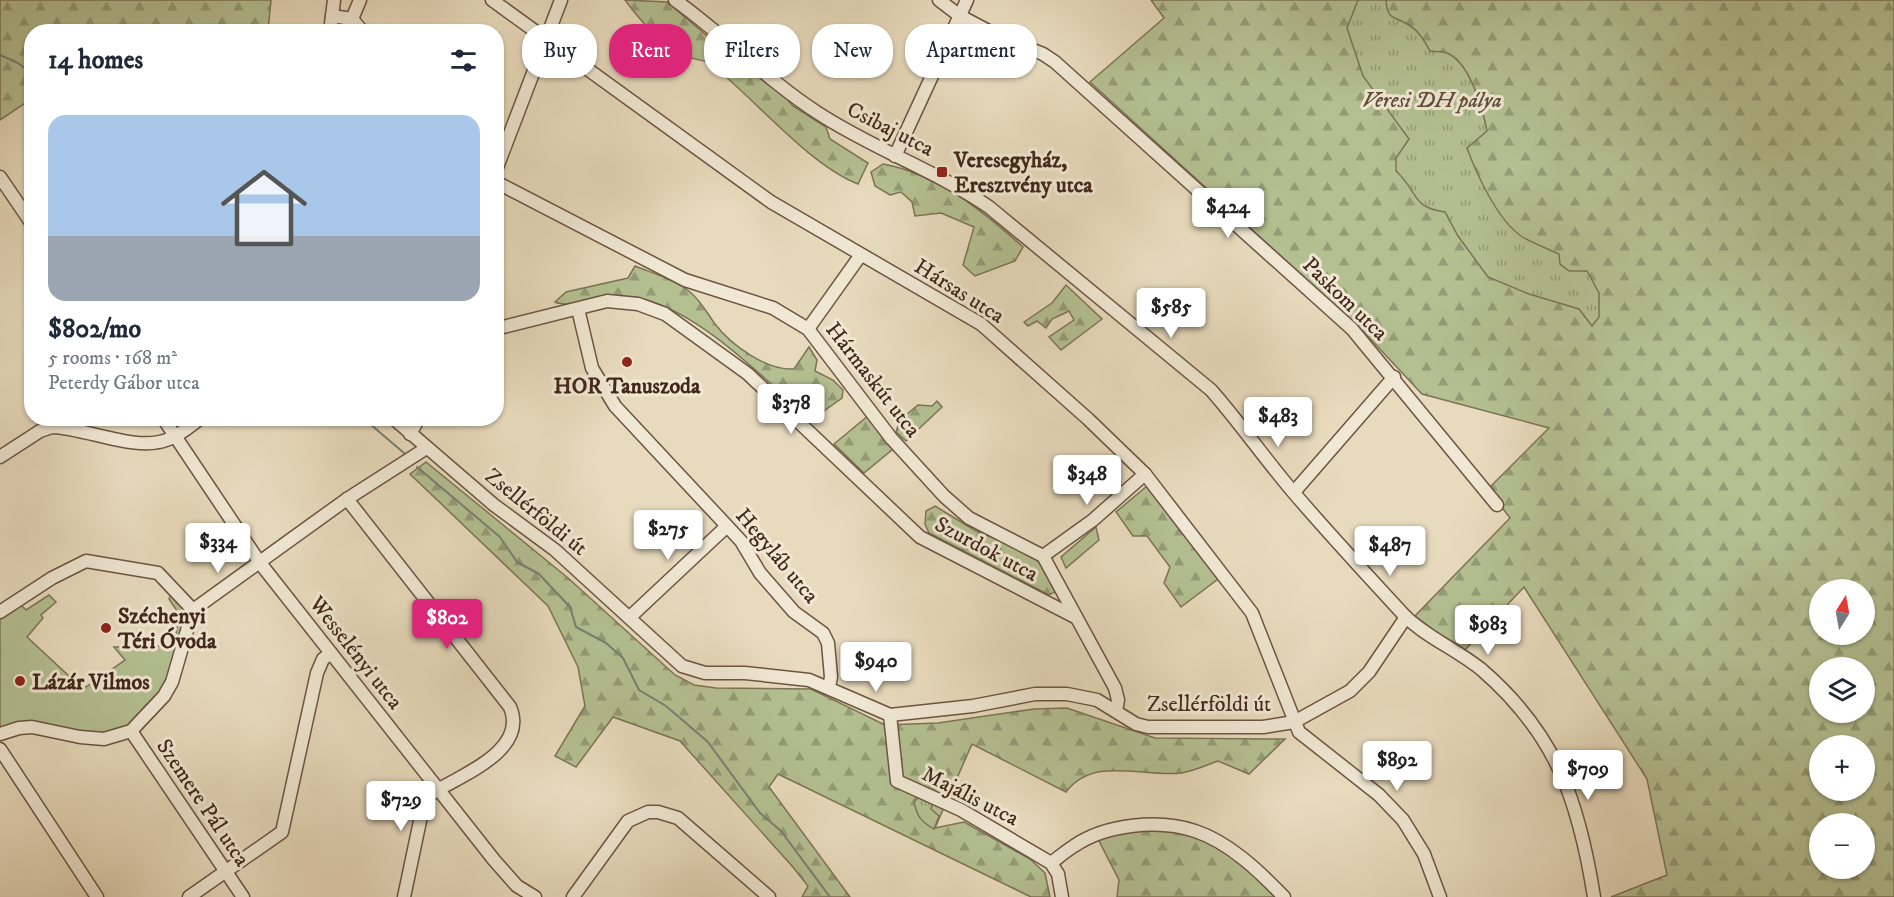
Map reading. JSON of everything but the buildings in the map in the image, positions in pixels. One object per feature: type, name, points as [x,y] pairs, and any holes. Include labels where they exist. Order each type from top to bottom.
[{"type":"street","points":[[331,24],[334,0]]},
{"type":"street","points":[[352,19],[360,0]]},
{"type":"street","name":"Hársas utca","points":[[492,0],[525,24]]},
{"type":"street","points":[[551,24],[561,0]]},
{"type":"street","name":"Csibaj utca","points":[[675,0],[816,112],[894,156],[955,184],[989,207],[1211,390],[1239,421],[1294,492],[1406,617],[1480,669],[1534,723],[1564,777],[1579,824],[1594,897]]},
{"type":"street","name":"Paskom utca","points":[[939,0],[960,16],[1043,54],[1055,62],[1352,329],[1394,377],[1497,505]]},
{"type":"street","points":[[894,156],[967,0]]},
{"type":"street","points":[[332,16],[352,19],[356,24]]},
{"type":"street","name":"Hársas utca","points":[[597,76],[771,202],[860,256],[981,324],[1145,474],[1252,614],[1294,722]]},
{"type":"street","points":[[504,148],[530,78]]},
{"type":"street","points":[[0,177],[24,212]]},
{"type":"street","name":"Hármaskút utca","points":[[504,186],[685,280],[773,308],[808,329],[891,438],[944,496],[969,518],[1043,556]]},
{"type":"street","points":[[808,329],[860,256]]},
{"type":"street","name":"Szurdok utca","points":[[504,327],[607,301],[623,301],[665,314],[748,374],[920,537],[1075,617]]},
{"type":"street","name":"Hegyláb utca","points":[[578,309],[592,368],[615,406],[676,468],[726,527],[741,541],[760,573],[782,599],[794,612],[823,633],[828,643],[831,677],[829,687]]},
{"type":"street","points":[[1294,492],[1394,377]]},
{"type":"street","name":"Wesselényi utca","points":[[168,426],[260,563],[437,790],[517,886],[535,897]]},
{"type":"street","points":[[0,457],[40,431],[52,427],[141,443],[157,443],[175,436],[189,426]]},
{"type":"street","name":"Zsellérföldi út","points":[[402,426],[425,448],[555,550],[682,666],[694,672],[780,676],[809,680],[890,715],[973,706],[1035,694],[1067,694],[1097,700],[1136,724],[1148,727],[1263,727],[1294,722],[1350,691],[1369,672],[1406,617]]},
{"type":"street","points":[[411,434],[415,426]]},
{"type":"street","points":[[0,734],[19,728],[32,727],[80,737],[104,739],[131,731],[164,696],[172,682],[193,610],[347,499],[425,448]]},
{"type":"street","points":[[1116,711],[1118,700],[1116,688],[1043,556],[1092,520],[1145,474]]},
{"type":"street","points":[[347,499],[510,707],[515,718],[509,741],[499,752],[429,795],[421,809],[404,897]]},
{"type":"street","points":[[630,617],[726,527]]},
{"type":"street","points":[[0,612],[52,578],[86,561],[158,573],[193,610]]},
{"type":"street","points":[[189,897],[282,832],[317,673],[323,659],[331,653]]},
{"type":"street","name":"Majális utca","points":[[890,715],[897,781],[961,810],[1052,862]]},
{"type":"street","points":[[1294,722],[1299,732],[1379,795],[1403,820],[1424,854],[1440,897]]},
{"type":"street","name":"Szemere Pál utca","points":[[131,731],[243,897]]},
{"type":"street","points":[[0,749],[97,897]]},
{"type":"street","points":[[573,897],[618,832],[628,821],[648,812],[678,818],[769,897]]},
{"type":"street","points":[[1062,897],[1058,874],[1052,862],[1074,845],[1096,835],[1137,826],[1176,827],[1195,831],[1230,850],[1284,897]]},
{"type":"green space","points":[[0,0],[271,0],[269,24],[24,24],[24,104],[0,120]]},
{"type":"green space","points":[[625,0],[667,2],[704,33],[704,61],[692,59],[692,24],[644,23]]},
{"type":"green space","points":[[1151,0],[1894,0],[1894,897],[1611,897],[1667,875],[1647,779],[1524,587],[1463,652],[1415,616],[1510,518],[1488,489],[1549,428],[1422,394],[1363,331],[1090,82],[1164,18]]},
{"type":"green space","name":"Veresi DH pálya","points":[[1358,0],[1386,0],[1390,15],[1416,30],[1430,51],[1449,54],[1463,67],[1479,100],[1487,131],[1467,148],[1476,171],[1496,208],[1512,228],[1521,236],[1559,254],[1560,264],[1569,271],[1587,271],[1599,293],[1599,317],[1592,326],[1579,309],[1529,294],[1488,277],[1458,236],[1445,212],[1426,207],[1421,203],[1396,171],[1396,158],[1409,139],[1363,76],[1347,28]]},
{"type":"green space","points":[[767,78],[793,106],[826,127],[830,139],[868,163],[858,184],[839,175],[802,147],[729,79]]},
{"type":"green space","points":[[883,164],[922,176],[941,185],[976,208],[1023,247],[1015,261],[975,276],[963,265],[974,227],[941,213],[915,216],[912,202],[901,192],[890,195],[875,186],[871,172]]},
{"type":"green space","points":[[635,266],[671,280],[690,292],[730,340],[761,361],[784,369],[794,369],[809,347],[817,360],[815,371],[833,380],[843,390],[842,398],[811,420],[753,367],[709,332],[663,306],[640,298],[629,296],[572,304],[555,302],[566,292],[628,278]]},
{"type":"green space","points":[[1066,285],[1102,319],[1061,350],[1049,337],[1074,320],[1069,311],[1052,319],[1046,328],[1037,321],[1028,326],[1024,322],[1052,303]]},
{"type":"green space","points":[[937,401],[942,407],[906,441],[896,432],[900,420],[918,405],[932,406]]},
{"type":"green space","points":[[869,415],[893,449],[864,473],[834,444]]},
{"type":"green space","points":[[426,462],[568,578],[675,675],[694,685],[716,688],[811,689],[885,725],[938,723],[1034,709],[1067,708],[1155,738],[1285,739],[1249,774],[1218,761],[1182,773],[1105,771],[1091,774],[1077,781],[1066,792],[972,744],[935,828],[964,822],[1030,859],[1045,873],[1050,897],[1031,897],[778,774],[769,787],[850,897],[802,897],[808,886],[680,741],[613,717],[576,767],[555,756],[585,706],[578,667],[548,606],[410,474]]},
{"type":"green space","points":[[1147,486],[1218,579],[1181,607],[1164,583],[1170,567],[1147,536],[1133,536],[1116,512]]},
{"type":"green space","points":[[935,506],[976,531],[1016,547],[1040,562],[1055,592],[1049,595],[929,533],[925,524],[926,511]]},
{"type":"green space","points":[[1096,527],[1099,540],[1066,568],[1061,557]]},
{"type":"green space","points":[[172,592],[188,614],[182,624],[175,662],[161,694],[145,706],[126,729],[106,734],[0,731],[0,619],[21,605],[26,610],[49,595],[56,602],[41,615],[43,618],[27,637],[83,689],[125,660],[114,647],[174,646],[179,614],[169,599]]},
{"type":"green space","points":[[922,793],[934,799],[931,809],[939,816],[934,829],[920,818],[914,802]]},
{"type":"green space","points":[[1147,826],[1209,837],[1284,897],[1117,897],[1119,880],[1096,835]]},
{"type":"waterway","points":[[0,55],[24,68]]},
{"type":"waterway","points":[[372,426],[404,453]]},
{"type":"waterway","points":[[417,467],[500,537],[517,562],[539,574],[570,607],[576,627],[606,643],[623,658],[639,690],[666,706],[708,742],[760,813],[781,831],[830,897]]},
{"type":"place","name":"Veresegyház, Eresztvény utca","points":[[942,172]]},
{"type":"place","name":"HOR Tanuszoda","points":[[627,362]]},
{"type":"place","name":"Széchenyi Téri Óvoda","points":[[106,628]]},
{"type":"place","name":"Lázár Vilmos","points":[[20,681]]}]
